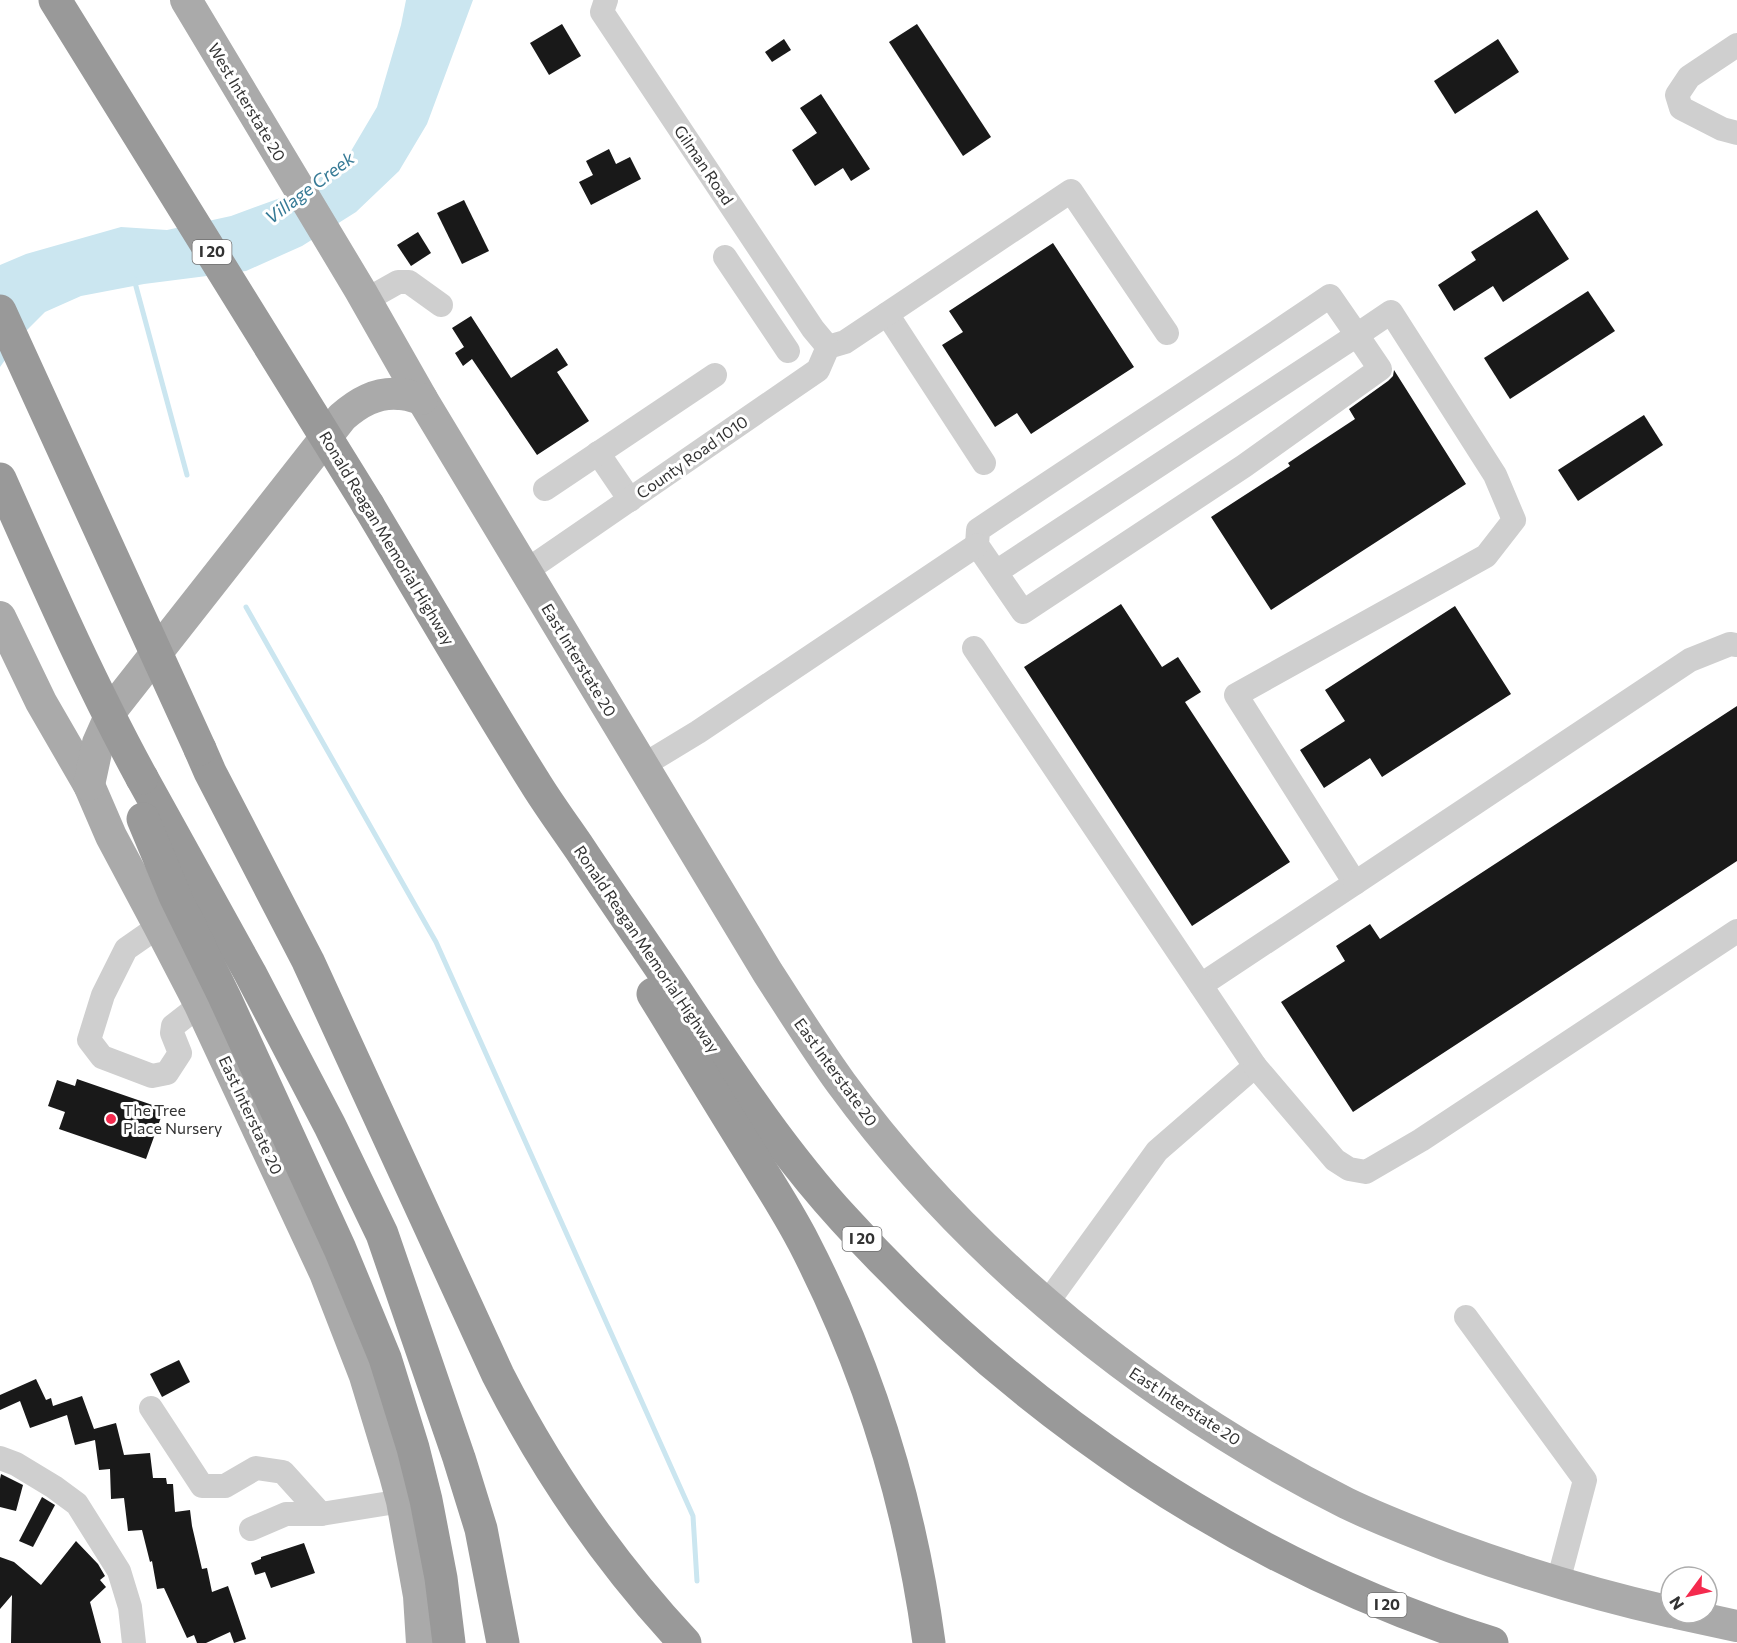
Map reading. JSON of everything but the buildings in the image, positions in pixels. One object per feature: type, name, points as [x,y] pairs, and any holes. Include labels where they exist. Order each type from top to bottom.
[{"type":"highway","name":"Ronald Reagan Memorial Highway","points":[[55,0],[368,505],[536,784],[718,1053],[766,1121],[842,1218],[909,1288],[957,1333],[1096,1445],[1227,1527],[1342,1587],[1401,1612],[1479,1639]]},
{"type":"highway","points":[[0,310],[210,772],[308,961],[498,1375],[522,1422],[576,1508],[614,1560],[686,1643]]},
{"type":"highway","points":[[0,479],[117,733],[175,896],[224,996],[340,1248],[385,1358],[413,1448],[426,1500],[441,1578],[448,1643]]},
{"type":"highway","points":[[135,781],[287,1044],[382,1234],[481,1529],[503,1643]]},
{"type":"highway","points":[[536,784],[642,977],[791,1220],[828,1291],[875,1407],[893,1464],[920,1585],[929,1643]]},
{"type":"main road","name":"West Interstate 20","points":[[186,0],[308,203]]},
{"type":"main road","name":"East Interstate 20","points":[[308,203],[422,399],[642,766],[805,1032],[841,1084],[933,1194],[993,1256],[1115,1360],[1174,1402],[1296,1476],[1407,1530],[1558,1582],[1659,1609]]},
{"type":"main road","points":[[89,785],[98,743],[114,707],[342,417],[370,397],[398,393],[422,399]]},
{"type":"main road","name":"East Interstate 20","points":[[0,617],[41,702],[89,785],[111,836],[200,1005],[325,1273],[365,1376],[402,1501],[419,1596],[422,1643]]},
{"type":"main road","points":[[1719,1622],[1737,1626]]},
{"type":"street","name":"Gilman Road","points":[[606,0],[602,12],[820,338]]},
{"type":"street","points":[[1737,45],[1689,77],[1677,94],[1681,108],[1722,129],[1737,133]]},
{"type":"street","points":[[820,338],[845,342],[1071,190],[1167,333]]},
{"type":"street","points":[[725,257],[788,351]]},
{"type":"street","points":[[363,295],[398,282],[409,282],[441,305]]},
{"type":"street","points":[[755,301],[782,282]]},
{"type":"street","points":[[642,766],[698,732],[978,538],[1058,476],[1330,296],[1380,369],[1244,466],[1023,612],[996,572],[978,538]]},
{"type":"street","points":[[996,572],[1391,312],[1495,475],[1514,520],[1486,556],[1236,695],[1355,884]]},
{"type":"street","points":[[886,314],[984,463]]},
{"type":"street","name":"County Road 1010","points":[[526,571],[818,370],[820,338]]},
{"type":"street","points":[[545,489],[715,375]]},
{"type":"street","points":[[598,453],[630,500]]},
{"type":"street","points":[[1201,985],[1690,660],[1730,644],[1737,645]]},
{"type":"street","points":[[974,648],[1255,1066],[1335,1160],[1348,1169],[1366,1172],[1421,1140],[1737,931]]},
{"type":"street","points":[[159,926],[126,949],[103,995],[88,1040],[102,1057],[152,1076],[167,1072],[180,1053],[172,1033],[173,1026],[200,1005]]},
{"type":"street","points":[[1047,1303],[1157,1151],[1255,1066]]},
{"type":"street","points":[[1466,1317],[1585,1480],[1558,1582]]},
{"type":"street","points":[[151,1408],[202,1486],[225,1486],[256,1467],[283,1472],[321,1515]]},
{"type":"street","points":[[0,1458],[16,1464],[54,1487],[76,1504],[119,1570],[130,1607],[134,1643]]},
{"type":"street","points":[[251,1529],[286,1514],[321,1515],[402,1501]]},
{"type":"water","name":"Village Creek","points":[[406,0],[473,0],[427,124],[399,171],[356,212],[302,246],[246,271],[144,284],[81,296],[45,312],[25,332],[0,367],[0,265],[26,254],[121,227],[167,230],[231,216],[283,197],[326,171],[351,151],[377,107]]},
{"type":"waterway","points":[[134,279],[187,475]]},
{"type":"waterway","points":[[246,607],[436,942],[693,1516],[697,1581]]},
{"type":"place","name":"The Tree Place Nursery","points":[[111,1119]]}]
